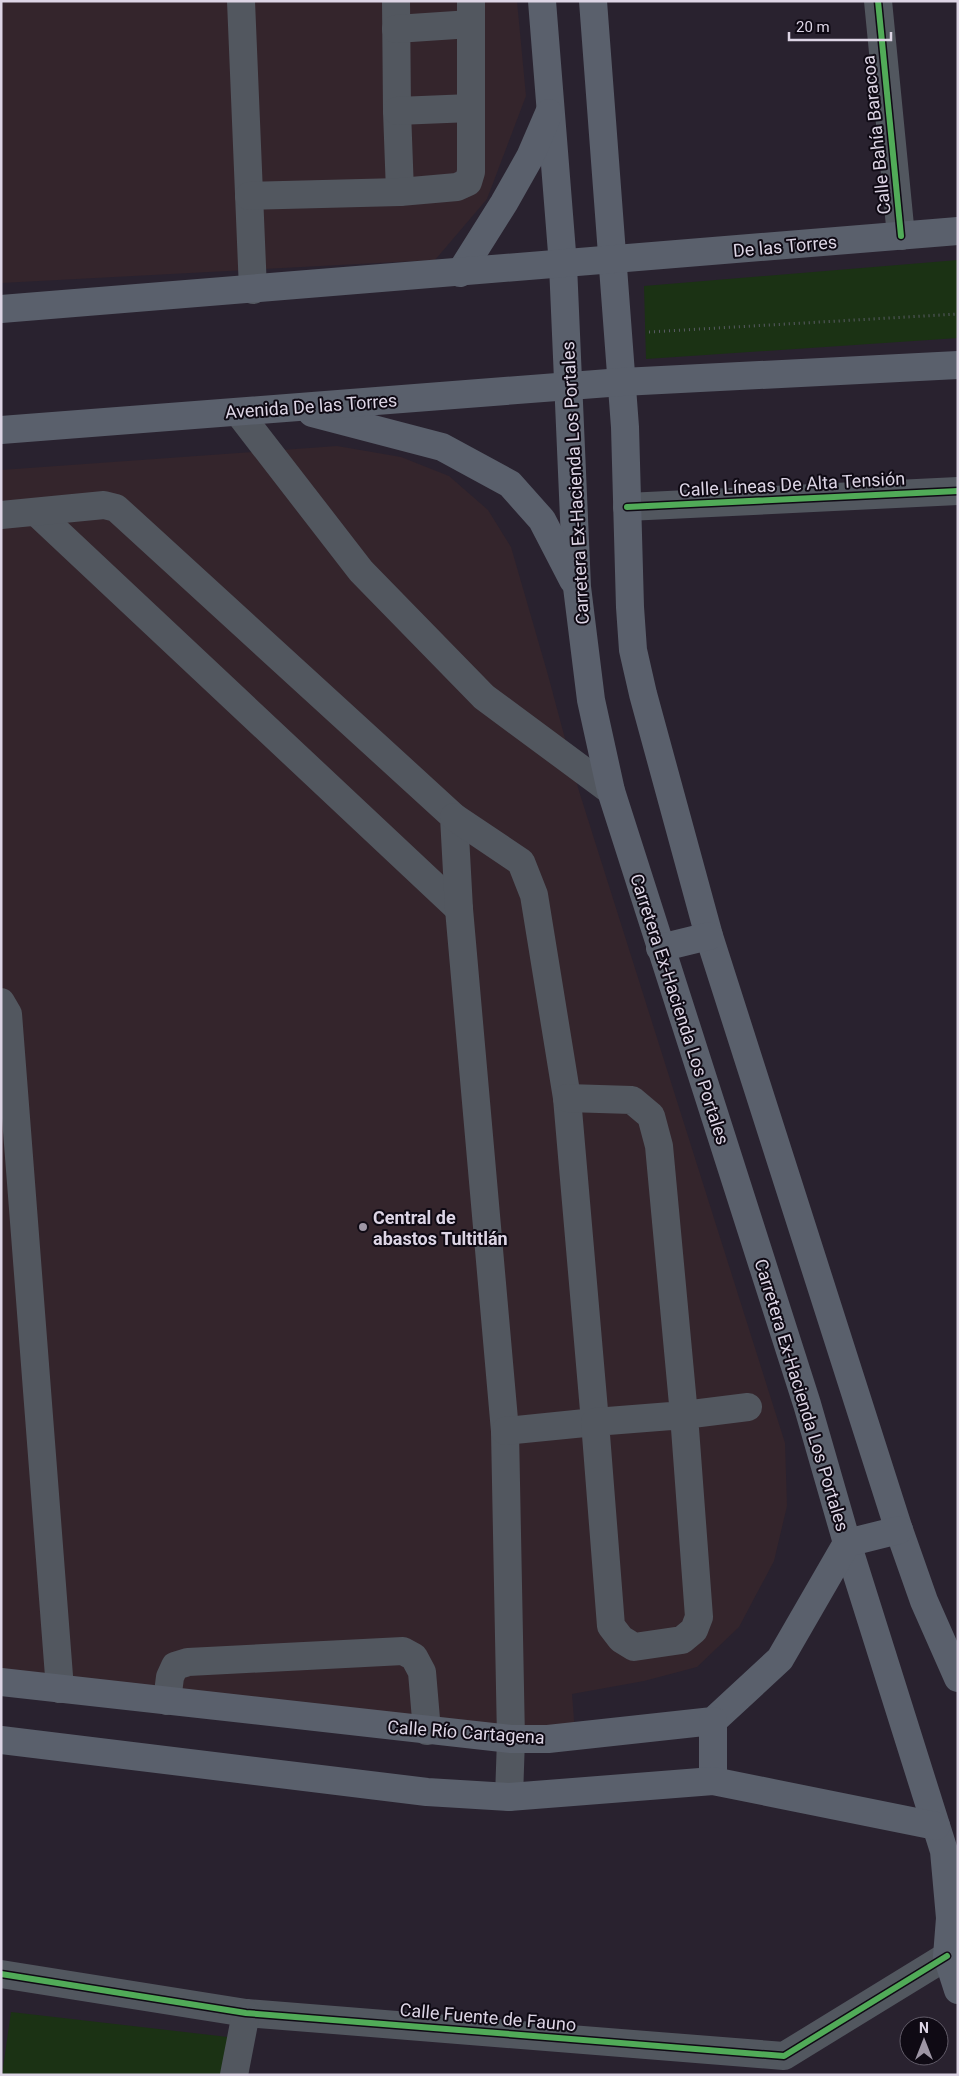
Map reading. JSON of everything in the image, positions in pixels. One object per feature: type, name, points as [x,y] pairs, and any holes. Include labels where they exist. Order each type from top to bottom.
[{"type":"main road","name":"Carretera Ex-Hacienda Los Portales","points":[[542,1],[564,264],[577,587],[591,700],[611,791],[807,1404],[846,1543],[944,1850],[954,1911],[947,1956],[958,1990]]},
{"type":"main road","points":[[593,1],[622,382],[633,650],[643,694],[709,936],[899,1530],[924,1601],[958,1678]]},
{"type":"main road","points":[[460,273],[513,188],[530,157],[550,110]]},
{"type":"main road","name":"De las Torres","points":[[613,261],[958,231]]},
{"type":"main road","points":[[1,309],[613,261]]},
{"type":"main road","points":[[622,382],[958,365]]},
{"type":"main road","name":"Avenida De las Torres","points":[[1,430],[622,382]]},
{"type":"main road","points":[[291,408],[442,448],[510,484],[542,520],[577,587]]},
{"type":"main road","points":[[660,948],[709,936]]},
{"type":"main road","points":[[712,1781],[712,1721],[780,1658],[846,1543],[899,1530]]},
{"type":"main road","name":"Calle Río Cartagena","points":[[1,1682],[511,1739],[548,1739],[712,1721]]},
{"type":"main road","points":[[1,1740],[427,1792],[509,1797],[712,1781],[936,1826]]},
{"type":"street","points":[[241,1],[253,290]]},
{"type":"street","points":[[396,1],[400,192]]},
{"type":"street","name":"Calle Bahía Baracoa","points":[[878,1],[902,236]]},
{"type":"street","points":[[249,196],[400,192],[457,187],[468,182],[471,172],[471,12],[396,29]]},
{"type":"street","points":[[397,111],[471,108]]},
{"type":"street","points":[[238,412],[361,571],[484,697],[611,791]]},
{"type":"street","name":"Calle Líneas De Alta Tensión","points":[[627,506],[958,490]]},
{"type":"street","points":[[1,515],[104,505],[116,508],[454,817],[521,862],[534,895],[567,1098],[611,1626],[620,1639],[634,1647],[682,1640],[694,1630],[699,1617],[684,1415],[659,1146],[651,1116],[632,1100],[567,1098]]},
{"type":"street","points":[[36,512],[458,909]]},
{"type":"street","points":[[454,817],[458,909],[505,1431],[511,1739],[509,1797]]},
{"type":"street","points":[[1,1002],[8,1014],[60,1689]]},
{"type":"street","points":[[505,1431],[748,1408]]},
{"type":"street","points":[[167,1701],[170,1677],[175,1666],[188,1662],[403,1651],[414,1657],[422,1672],[427,1731]]},
{"type":"street","name":"Calle Fuente de Fauno","points":[[1,1974],[246,2013],[782,2065],[947,1956]]},
{"type":"street","points":[[234,2075],[246,2013]]},
{"type":"path","points":[[618,333],[958,314]]},
{"type":"shaded area","points":[[1,1],[517,1],[526,96],[487,199],[435,260],[1,283]]},
{"type":"shaded area","points":[[337,446],[401,457],[449,476],[488,510],[511,547],[579,791],[785,1443],[787,1506],[774,1561],[739,1627],[697,1667],[644,1681],[572,1694],[575,1733],[1,1676],[1,470]]},
{"type":"green space","points":[[958,260],[958,338],[646,359],[644,286]]},
{"type":"green space","points":[[11,2012],[228,2037],[221,2075],[2,2075]]},
{"type":"cycle path","points":[[878,1],[901,236]]},
{"type":"cycle path","points":[[627,507],[958,491]]},
{"type":"cycle path","points":[[1,1974],[246,2013],[784,2056],[947,1956]]},
{"type":"place","name":"Central de abastos Tultitlán","points":[[363,1227]]}]
